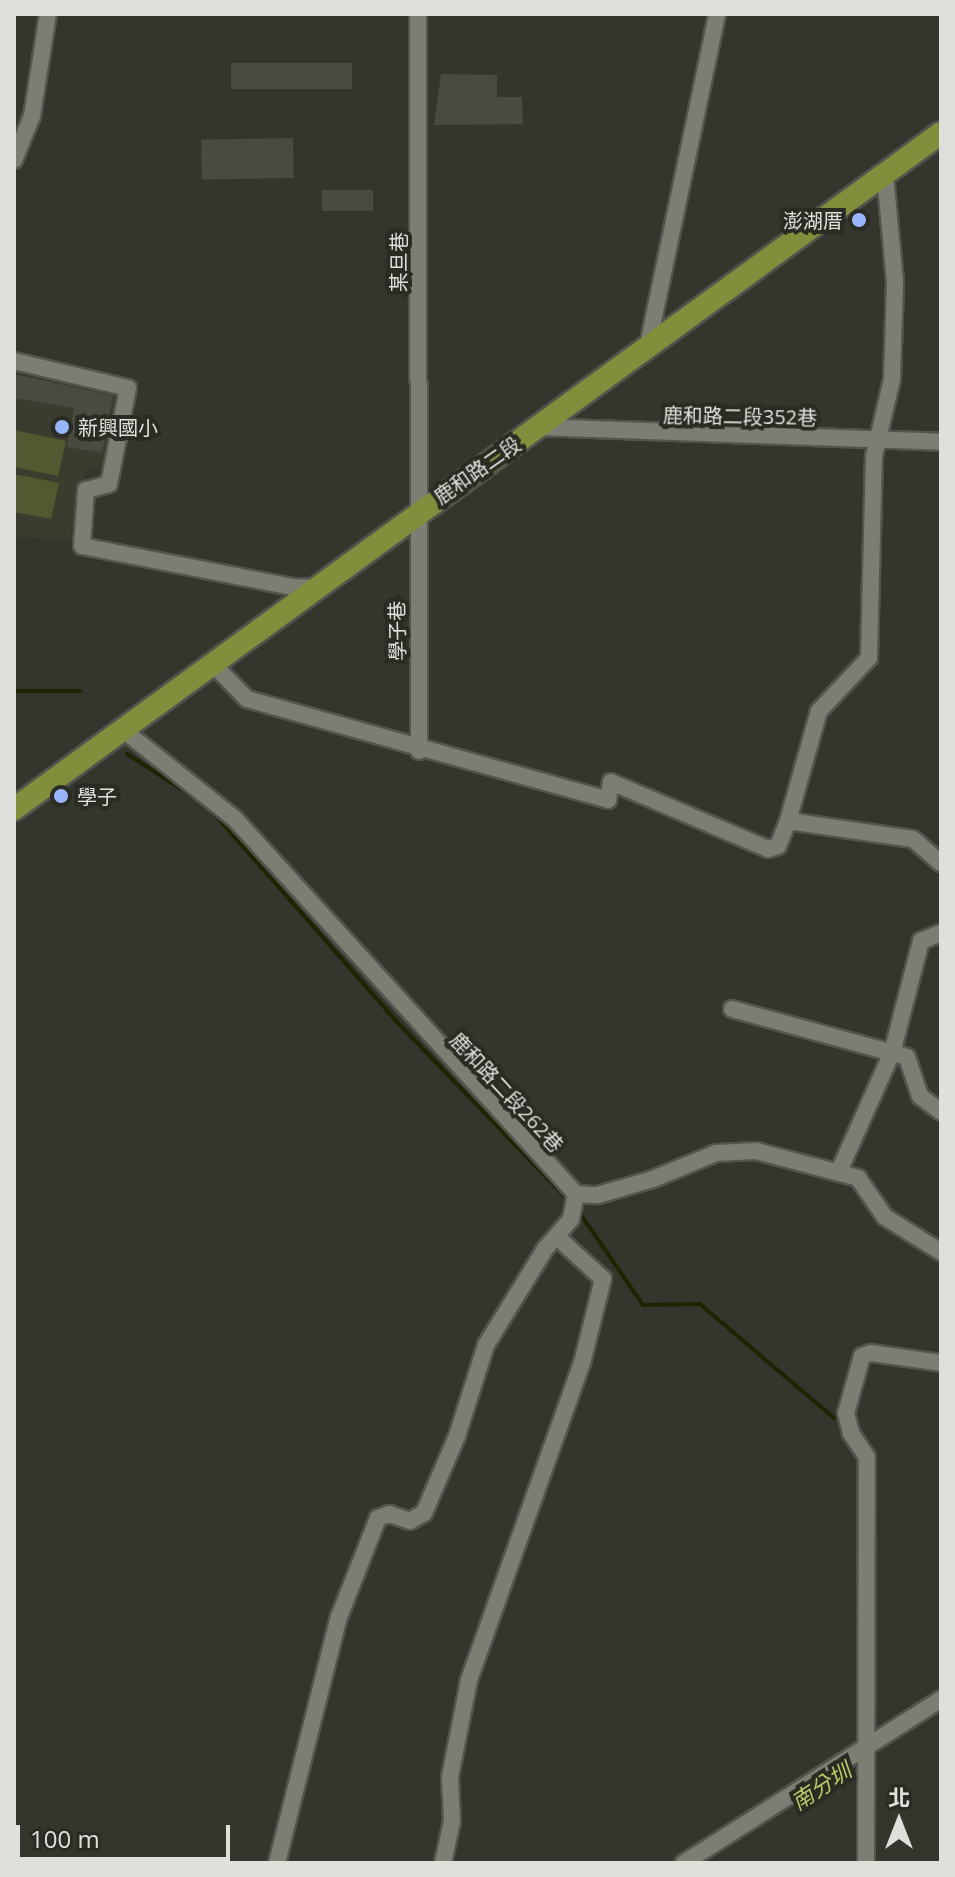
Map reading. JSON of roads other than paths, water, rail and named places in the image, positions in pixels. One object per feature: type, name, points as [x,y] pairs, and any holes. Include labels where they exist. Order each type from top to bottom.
[{"type":"main road","name":"鹿和路二段","points":[[14,809],[318,588],[418,511],[941,133]]},
{"type":"street","points":[[14,160],[32,116],[48,14]]},
{"type":"street","name":"某旦巷","points":[[418,14],[418,511]]},
{"type":"street","points":[[648,345],[717,14]]},
{"type":"street","points":[[212,663],[247,699],[419,751],[608,800],[611,782],[768,849],[778,846],[819,711],[869,658],[867,589],[878,440],[892,379],[895,282],[885,174]]},
{"type":"street","points":[[14,361],[128,388],[109,484],[86,490],[82,546],[292,587],[318,588]]},
{"type":"street","name":"鹿和路二段352巷","points":[[538,427],[941,442]]},
{"type":"street","name":"學子巷","points":[[418,511],[419,751]]},
{"type":"street","name":"鹿和路二段262巷","points":[[122,729],[235,819],[576,1194]]},
{"type":"street","points":[[788,821],[913,839],[941,863]]},
{"type":"street","points":[[840,1169],[892,1053],[921,941],[941,933]]},
{"type":"street","points":[[732,1009],[907,1057],[920,1096],[941,1112]]},
{"type":"street","points":[[277,1863],[339,1617],[378,1518],[389,1514],[410,1521],[424,1513],[457,1436],[486,1345],[571,1219],[576,1194],[598,1195],[716,1153],[756,1151],[840,1169],[866,1186],[885,1217],[941,1252]]},
{"type":"street","points":[[443,1863],[452,1821],[450,1777],[469,1680],[582,1363],[603,1279],[557,1237]]},
{"type":"street","points":[[866,1863],[867,1457],[851,1433],[846,1413],[862,1356],[871,1353],[941,1363]]},
{"type":"street","points":[[684,1863],[941,1699]]},
{"type":"waterway","points":[[14,691],[80,691]]},
{"type":"waterway","points":[[127,754],[203,803]]},
{"type":"waterway","points":[[210,809],[396,1021],[571,1203]]},
{"type":"waterway","points":[[577,1209],[643,1305],[700,1304],[834,1418]]},
{"type":"waterway","name":"南分圳","points":[[871,1754],[941,1709]]},
{"type":"waterway","name":"南分圳","points":[[700,1863],[860,1761]]},
{"type":"place","name":"澎湖厝","points":[[859,220]]},
{"type":"place","name":"新興國小","points":[[62,427]]},
{"type":"place","name":"學子","points":[[61,796]]}]
